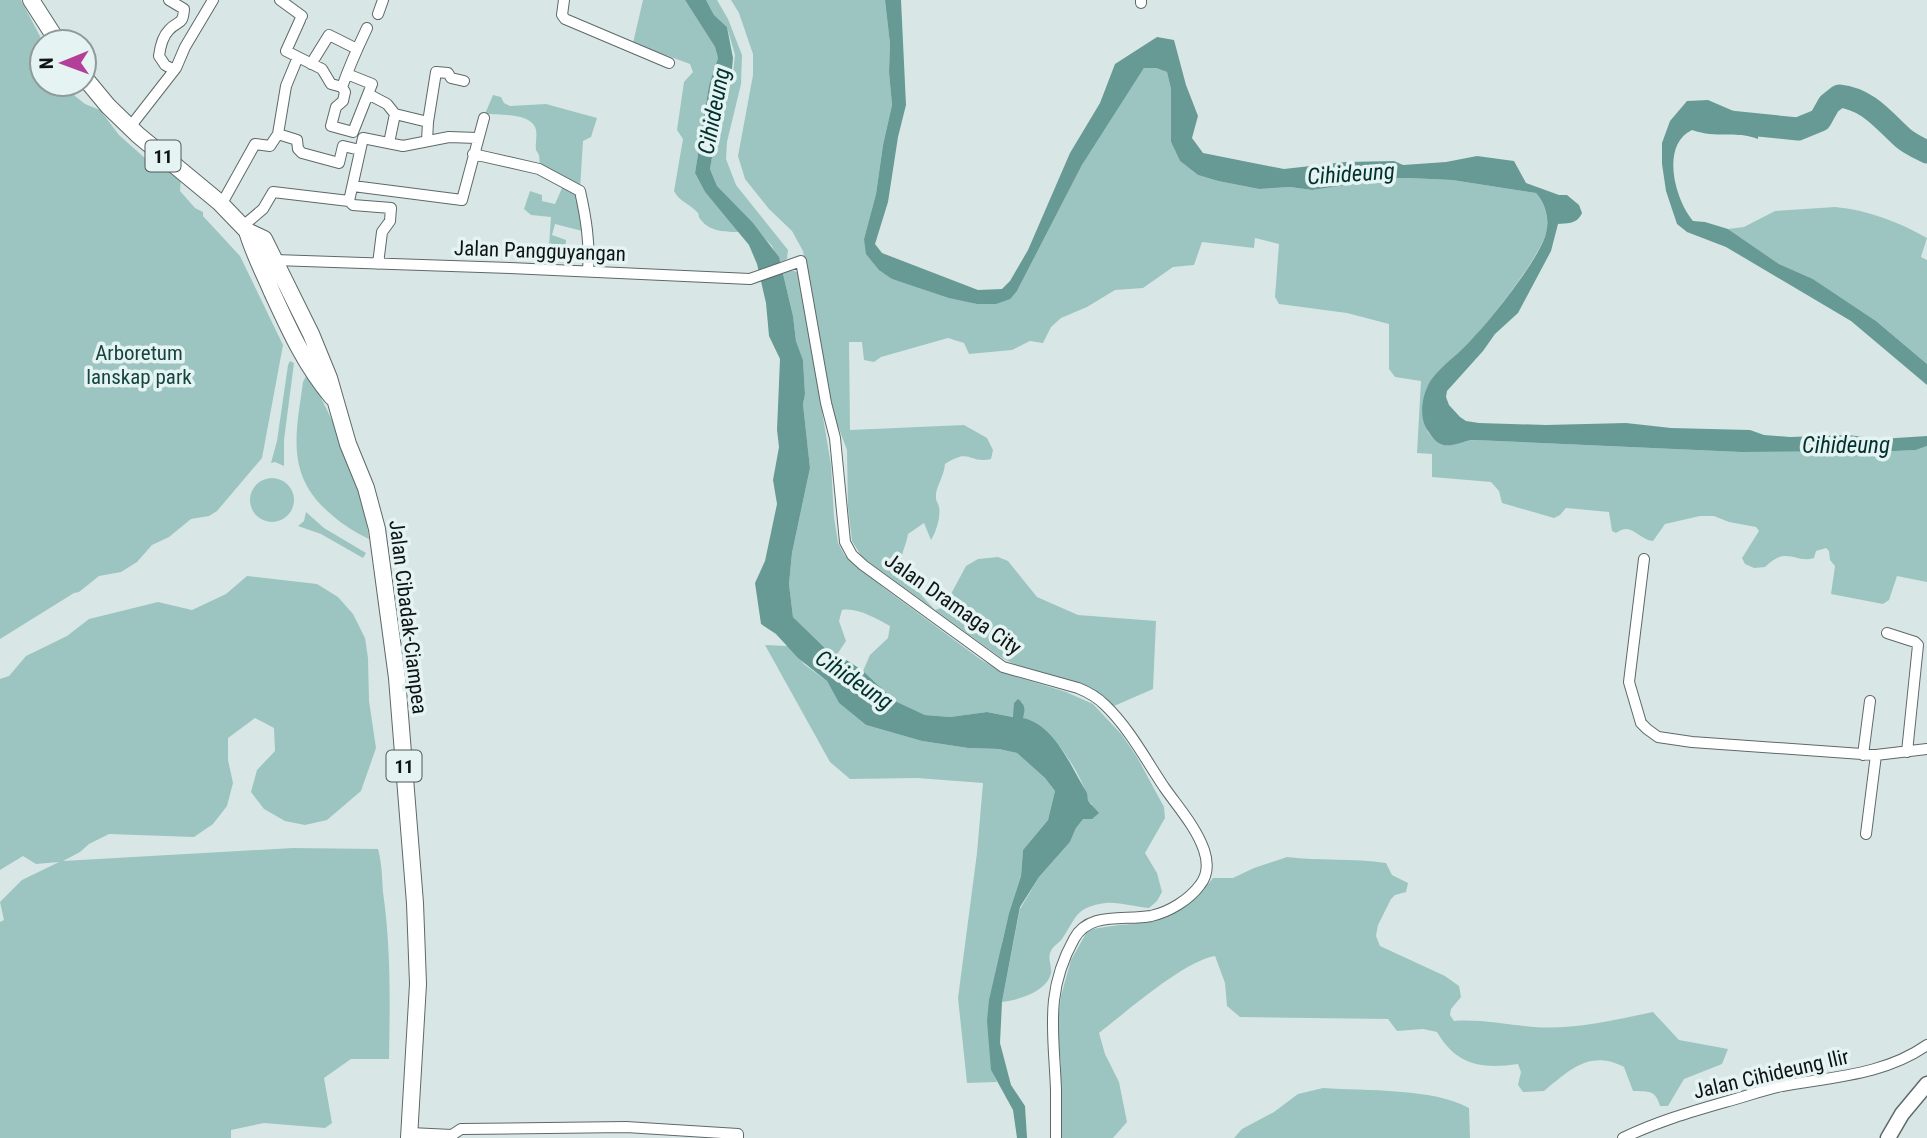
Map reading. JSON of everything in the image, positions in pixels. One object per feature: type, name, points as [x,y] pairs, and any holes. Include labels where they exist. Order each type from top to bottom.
[{"type":"highway","points":[[35,1],[50,28]]},
{"type":"highway","name":"11","points":[[98,94],[130,127],[245,229],[264,239],[316,346],[335,401]]},
{"type":"highway","name":"11","points":[[245,229],[291,333],[316,378],[335,401]]},
{"type":"highway","name":"Jalan Cibadak-Ciampea","points":[[335,401],[348,444],[366,488],[377,529],[397,678],[415,903],[418,984],[410,1136]]},
{"type":"main road","points":[[1888,1138],[1902,1114],[1927,1084]]},
{"type":"street","points":[[169,0],[184,9],[184,18],[167,33],[159,56],[165,65],[174,70]]},
{"type":"street","points":[[130,127],[174,70],[213,0]]},
{"type":"street","points":[[281,0],[301,18],[286,51],[322,69],[331,84],[342,87],[345,92],[343,101],[336,107],[331,126],[353,132],[372,84],[347,74]]},
{"type":"street","points":[[378,14],[383,0]]},
{"type":"street","points":[[564,0],[562,15],[565,19],[669,63]]},
{"type":"street","points":[[342,87],[367,28]]},
{"type":"street","points":[[312,64],[328,35],[357,49]]},
{"type":"street","points":[[221,205],[255,145],[270,145],[278,134],[286,86],[298,57]]},
{"type":"street","points":[[427,141],[436,72],[464,81]]},
{"type":"street","points":[[368,94],[387,104],[396,114],[428,122]]},
{"type":"street","points":[[388,143],[396,114]]},
{"type":"street","points":[[353,186],[462,200],[484,118]]},
{"type":"street","points":[[278,134],[298,139],[298,149],[302,153],[339,163],[343,146],[360,150]]},
{"type":"street","points":[[349,201],[363,138],[404,145],[449,137],[477,138]]},
{"type":"street","points":[[473,154],[539,169],[580,191],[581,207],[588,226],[588,271]]},
{"type":"street","points":[[245,229],[263,209],[273,192],[349,201],[353,205],[391,208],[390,221],[382,232],[378,264]]},
{"type":"street","name":"Jalan Pangguyangan","points":[[275,260],[750,279],[801,261]]},
{"type":"street","name":"Jalan Dramaga City","points":[[801,261],[826,403],[835,438],[845,542],[852,555],[1003,667],[1078,688],[1104,704],[1119,720],[1187,819],[1204,850],[1208,870],[1201,884],[1167,911],[1150,916],[1094,921],[1084,925],[1074,939],[1054,992],[1051,1013],[1056,1138]]},
{"type":"street","points":[[1644,559],[1629,682],[1641,723],[1658,737],[1863,755],[1927,749]]},
{"type":"street","points":[[1887,633],[1918,645],[1907,752]]},
{"type":"street","points":[[1863,755],[1870,701]]},
{"type":"street","points":[[1866,834],[1876,755]]},
{"type":"street","name":"Jalan Cihideung Ilir","points":[[1623,1138],[1668,1119],[1781,1086],[1835,1079],[1886,1066],[1926,1048]]},
{"type":"street","points":[[410,1136],[452,1136],[461,1129],[476,1133],[738,1134],[738,1138]]},
{"type":"green space","name":"Arboretum lanskap park","points":[[0,0],[21,0],[36,28],[28,28],[28,98],[78,98],[100,110],[119,135],[155,167],[168,165],[181,178],[180,191],[195,208],[203,212],[203,216],[240,256],[283,345],[262,458],[217,511],[209,516],[191,519],[169,537],[152,545],[137,562],[121,572],[99,576],[79,592],[0,639]]},
{"type":"green space","points":[[643,0],[685,0],[715,47],[718,58],[709,85],[695,173],[705,192],[739,232],[709,227],[674,191],[683,139],[677,130],[684,82],[693,72],[690,64],[633,43]]},
{"type":"green space","points":[[706,0],[717,0],[728,19],[742,55],[741,84],[727,142],[726,159],[736,185],[788,250],[787,259],[780,262],[772,246],[717,186],[710,169],[735,55],[727,27],[714,15]]},
{"type":"green space","points":[[731,0],[885,0],[892,105],[876,194],[864,239],[892,279],[977,304],[1017,291],[1082,165],[1144,68],[1156,68],[1167,72],[1171,89],[1171,142],[1180,161],[1198,175],[1259,189],[1290,187],[1312,190],[1379,178],[1408,178],[1452,180],[1536,193],[1546,212],[1547,228],[1542,244],[1514,288],[1490,318],[1431,382],[1424,419],[1430,435],[1442,445],[1475,440],[1741,452],[1895,451],[1916,450],[1927,446],[1927,582],[1897,576],[1889,600],[1883,604],[1831,594],[1835,566],[1826,548],[1816,551],[1814,558],[1779,557],[1765,567],[1754,568],[1745,564],[1742,558],[1759,531],[1756,527],[1714,516],[1700,516],[1665,524],[1653,541],[1631,530],[1616,533],[1612,531],[1609,512],[1566,508],[1554,518],[1502,503],[1499,491],[1491,482],[1432,477],[1432,454],[1417,453],[1421,381],[1395,377],[1389,369],[1389,324],[1347,313],[1279,304],[1275,297],[1279,244],[1255,238],[1254,248],[1202,242],[1194,265],[1173,267],[1143,288],[1115,290],[1087,307],[1061,318],[1051,327],[1043,343],[1030,341],[1012,350],[969,354],[964,343],[948,338],[881,357],[874,362],[864,360],[862,342],[849,342],[850,430],[964,425],[987,438],[993,450],[991,459],[978,460],[965,456],[945,464],[936,494],[939,515],[933,537],[931,540],[924,523],[908,534],[902,563],[913,585],[935,610],[862,557],[852,541],[848,507],[847,450],[833,413],[803,251],[792,231],[769,209],[745,179],[738,156],[753,75],[753,54],[739,13]]},
{"type":"green space","points":[[493,95],[501,97],[504,103],[510,106],[546,104],[597,118],[591,137],[583,141],[580,189],[547,167],[540,166],[536,150],[536,129],[531,122],[513,116],[485,114]]},
{"type":"green space","points":[[563,186],[577,191],[586,232],[555,224],[552,235],[566,240],[564,263],[548,261],[551,217],[531,215],[524,209],[530,191],[542,195],[542,201],[555,204]]},
{"type":"green space","points":[[1835,207],[1883,218],[1927,238],[1921,257],[1927,260],[1927,364],[1876,321],[1813,279],[1779,264],[1728,229],[1744,227],[1775,211]]},
{"type":"green space","points":[[791,270],[797,272],[800,279],[831,465],[838,543],[845,556],[980,659],[1002,672],[1066,692],[1093,704],[1122,735],[1164,807],[1165,818],[1145,853],[1157,873],[1162,892],[1157,901],[1149,908],[1106,903],[1082,910],[1051,951],[1051,973],[1048,980],[1038,990],[1023,997],[1002,1002],[1020,909],[1039,877],[1070,842],[1083,818],[1092,819],[1092,804],[1088,802],[1078,775],[1059,746],[1044,731],[1022,718],[1023,703],[1018,700],[1014,703],[1014,717],[987,712],[950,717],[925,715],[895,701],[863,671],[870,655],[888,638],[890,626],[860,612],[842,610],[839,621],[846,641],[836,656],[793,617],[789,584],[792,553],[810,468],[803,404],[803,360],[796,341],[783,274]]},
{"type":"green space","points":[[290,361],[294,363],[284,440],[284,466],[271,463]]},
{"type":"green space","points":[[306,376],[322,399],[348,457],[361,498],[369,539],[349,528],[321,505],[303,477],[298,462],[297,431]]},
{"type":"green space","points":[[272,478],[281,479],[288,484],[293,491],[293,509],[288,516],[281,521],[272,522],[263,521],[256,516],[251,509],[250,500],[251,491],[256,484],[263,479]]},
{"type":"green space","points":[[306,512],[324,528],[366,553],[363,558],[321,534],[298,526],[304,521]]},
{"type":"green space","points":[[998,557],[1008,561],[1037,597],[1078,615],[1156,621],[1153,689],[1114,706],[1096,691],[1076,682],[1018,666],[1000,657],[935,610],[944,607],[966,566],[978,559]]},
{"type":"green space","points":[[247,576],[317,584],[338,597],[353,614],[365,638],[369,701],[376,748],[361,791],[327,820],[305,825],[285,821],[264,809],[251,792],[257,770],[275,751],[274,728],[255,718],[228,738],[228,760],[233,783],[227,806],[213,824],[194,837],[109,834],[63,861],[293,848],[378,849],[389,954],[389,1059],[351,1059],[324,1078],[332,1123],[325,1128],[264,1123],[231,1130],[231,1138],[0,1138],[0,922],[4,920],[0,902],[22,880],[59,862],[36,864],[23,856],[0,870],[0,679],[9,676],[26,656],[67,636],[89,619],[158,602],[192,610],[226,594]]},
{"type":"green space","points":[[765,645],[788,646],[805,665],[827,681],[839,703],[866,725],[922,741],[1017,753],[1045,778],[1055,791],[1048,820],[1023,850],[1021,876],[1002,943],[991,1069],[997,1082],[967,1083],[958,998],[977,853],[983,783],[917,778],[850,779],[830,762]]},
{"type":"green space","points":[[1287,857],[1386,863],[1392,875],[1408,883],[1406,892],[1391,899],[1378,925],[1376,936],[1380,946],[1445,976],[1459,986],[1461,997],[1451,1009],[1450,1015],[1454,1021],[1564,1027],[1653,1012],[1679,1040],[1728,1049],[1722,1064],[1684,1079],[1668,1106],[1660,1106],[1651,1092],[1633,1091],[1624,1067],[1600,1060],[1580,1065],[1544,1091],[1523,1092],[1518,1085],[1521,1072],[1518,1064],[1493,1066],[1472,1063],[1453,1052],[1437,1032],[1423,1029],[1397,1031],[1388,1019],[1240,1017],[1227,1006],[1225,983],[1215,956],[1202,960],[1172,977],[1099,1033],[1105,1054],[1119,1082],[1127,1122],[1113,1138],[1061,1138],[1061,1064],[1057,1029],[1061,996],[1071,960],[1088,930],[1142,923],[1171,915],[1198,895],[1213,878],[1233,878]]},
{"type":"green space","points":[[1323,1088],[1418,1094],[1454,1102],[1469,1108],[1470,1138],[1234,1138],[1242,1129],[1274,1112],[1298,1094]]},
{"type":"water","points":[[685,0],[706,0],[714,15],[727,27],[733,58],[731,80],[722,99],[710,169],[717,186],[753,223],[779,257],[796,341],[803,360],[803,404],[810,468],[792,553],[789,584],[793,617],[830,653],[863,671],[895,701],[925,715],[950,717],[987,712],[1013,717],[1014,703],[1018,699],[1024,708],[1023,718],[1044,729],[1061,748],[1087,793],[1088,801],[1099,813],[1092,819],[1083,819],[1070,842],[1039,877],[1020,907],[1002,1002],[1000,1043],[1011,1085],[1025,1106],[1027,1138],[1017,1138],[1013,1110],[991,1070],[987,1021],[989,1000],[1009,913],[1021,876],[1023,850],[1048,820],[1055,791],[1045,778],[1017,753],[922,741],[866,725],[839,703],[827,681],[798,658],[776,634],[761,624],[755,583],[765,561],[777,504],[773,480],[779,447],[777,430],[780,359],[769,336],[766,303],[757,264],[749,245],[705,192],[695,173],[709,85],[718,58],[715,47]]},
{"type":"water","points":[[885,0],[901,0],[906,105],[888,202],[875,244],[882,253],[978,290],[1002,289],[1010,281],[1028,250],[1070,153],[1100,103],[1115,64],[1157,37],[1174,40],[1186,85],[1198,116],[1192,138],[1203,153],[1284,169],[1346,162],[1394,161],[1403,165],[1446,162],[1477,156],[1514,161],[1526,183],[1559,195],[1567,195],[1579,205],[1582,213],[1578,219],[1558,224],[1551,251],[1518,313],[1495,334],[1447,391],[1449,405],[1466,421],[1546,425],[1626,423],[1671,428],[1750,430],[1764,435],[1790,437],[1848,435],[1880,439],[1927,436],[1927,446],[1916,450],[1895,451],[1741,452],[1475,440],[1443,445],[1434,440],[1425,425],[1422,405],[1425,392],[1435,375],[1491,317],[1535,257],[1547,228],[1546,212],[1536,193],[1452,180],[1408,178],[1379,178],[1312,190],[1290,187],[1259,189],[1198,175],[1180,161],[1171,142],[1171,89],[1167,72],[1156,68],[1144,68],[1082,165],[1017,291],[1010,299],[996,304],[977,304],[949,298],[892,279],[879,270],[866,254],[864,239],[876,194],[892,105]]},
{"type":"water","points":[[1708,100],[1759,122],[1758,139],[1692,130],[1682,137],[1676,148],[1674,173],[1676,187],[1686,212],[1693,221],[1728,229],[1779,264],[1813,279],[1876,321],[1927,364],[1927,385],[1851,321],[1726,247],[1687,232],[1677,224],[1666,191],[1662,143],[1670,121],[1687,101]]},
{"type":"waterway","name":"Cihideung","points":[[1729,122],[1798,129],[1820,120],[1829,104],[1839,96],[1867,106],[1906,140],[1927,152]]}]
